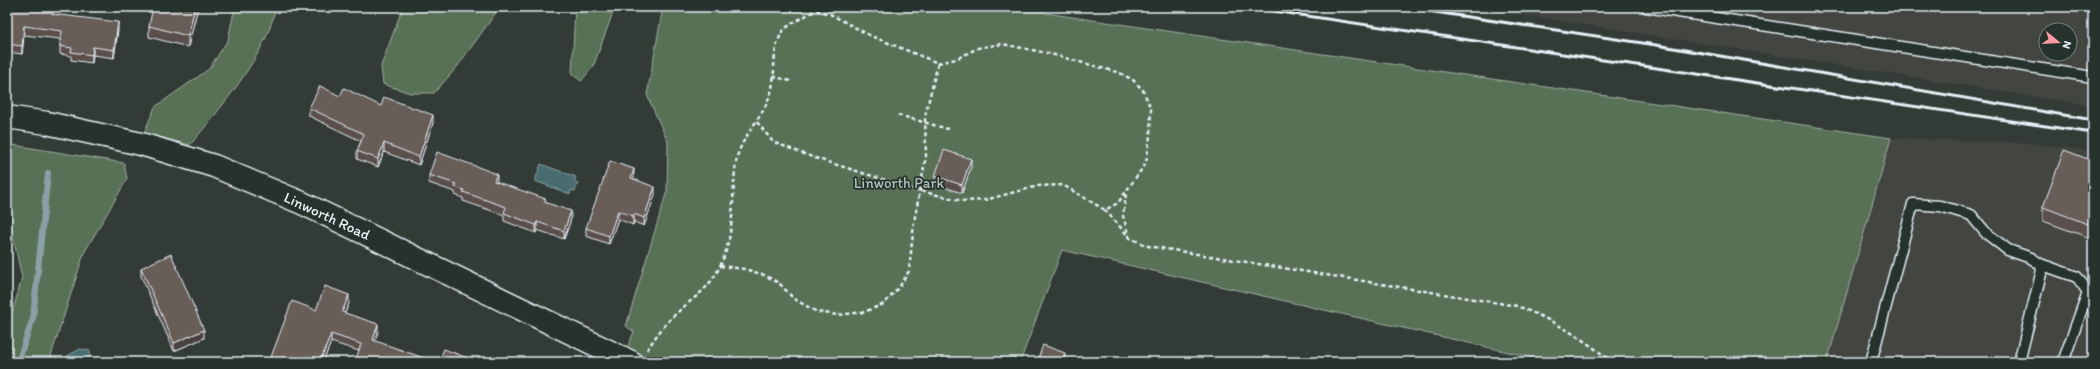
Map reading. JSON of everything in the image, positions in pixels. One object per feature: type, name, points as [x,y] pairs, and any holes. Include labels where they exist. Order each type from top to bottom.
[{"type":"main road","name":"Linworth Road","points":[[7,117],[47,123],[126,141],[214,166],[302,203],[637,359]]},
{"type":"lane","points":[[1646,7],[2093,77]]},
{"type":"lane","points":[[1870,362],[1913,204],[1940,206],[1971,215],[1986,233],[2008,250],[2031,258],[2040,264],[2077,277],[2088,292],[2063,362]]},
{"type":"lane","points":[[2018,362],[2042,270],[2040,264]]},
{"type":"path","points":[[637,359],[658,333],[678,312],[703,293],[720,266],[726,252],[732,224],[736,162],[741,147],[757,122],[772,91],[775,46],[784,29],[816,10],[830,14],[871,36],[938,63],[956,59],[978,48],[1002,44],[1047,53],[1113,71],[1133,80],[1143,90],[1151,109],[1150,136],[1146,163],[1118,203],[1105,210]]},
{"type":"path","points":[[720,266],[745,269],[764,275],[779,283],[794,299],[817,312],[838,315],[864,312],[884,304],[900,286],[909,271],[926,156],[925,116],[938,63]]},
{"type":"path","points":[[773,76],[793,82]]},
{"type":"path","points":[[898,115],[948,129]]},
{"type":"path","points":[[757,122],[773,142],[812,157],[920,191],[963,201],[985,200],[1038,186],[1063,185],[1105,210],[1130,238],[1148,246],[1517,306],[1543,316],[1578,336],[1612,362]]},
{"type":"path","points":[[1126,193],[1123,216],[1130,238]]},
{"type":"shaded area","points":[[1473,7],[2093,7],[2093,106]]},
{"type":"shaded area","points":[[1891,138],[2031,143],[2093,151],[2093,362],[1827,362]]},
{"type":"green space","points":[[235,7],[275,7],[271,24],[264,42],[241,80],[228,98],[190,145],[144,133],[155,107],[209,69],[228,40]]},
{"type":"green space","points":[[403,7],[500,7],[457,67],[434,93],[410,93],[383,84],[381,66]]},
{"type":"green space","points":[[575,7],[615,7],[593,67],[581,81],[572,74]]},
{"type":"green space","name":"Linworth Park","points":[[663,7],[1035,7],[1045,13],[1891,138],[1827,362],[1552,362],[1062,250],[1020,362],[651,362],[626,350],[634,332],[626,326],[667,191],[668,142],[647,95]]},
{"type":"green space","points":[[7,144],[124,163],[127,179],[84,253],[49,362],[7,362],[7,331],[22,278],[7,208]]},
{"type":"water","points":[[541,164],[576,177],[574,181],[578,183],[575,191],[571,190],[570,194],[535,181]]},
{"type":"water","points":[[80,349],[90,350],[89,362],[64,362],[67,356]]},
{"type":"building","points":[[7,7],[52,7],[52,14],[118,22],[114,50],[93,47],[92,55],[71,52],[72,48],[60,46],[62,31],[24,26],[22,46],[7,44]]},
{"type":"building","points":[[153,7],[195,7],[188,36],[149,26]]},
{"type":"building","points":[[2093,8],[2093,20],[2089,19]]},
{"type":"building","points":[[320,86],[340,96],[344,88],[381,106],[384,97],[433,115],[419,157],[384,143],[378,159],[357,151],[364,134],[309,108]]},
{"type":"building","points":[[944,150],[971,159],[962,185],[935,176]]},
{"type":"building","points":[[2064,150],[2093,161],[2093,226],[2043,207]]},
{"type":"building","points":[[437,152],[497,174],[494,181],[546,199],[544,202],[571,211],[564,231],[537,222],[536,225],[504,213],[506,207],[463,192],[464,190],[455,187],[456,184],[429,175]]},
{"type":"building","points":[[610,161],[634,169],[631,178],[655,187],[644,218],[634,214],[633,216],[618,211],[609,236],[586,228]]},
{"type":"building","points":[[171,254],[204,330],[174,343],[141,268]]},
{"type":"building","points":[[325,286],[349,295],[342,312],[378,324],[373,340],[435,362],[355,362],[361,344],[331,334],[320,362],[286,362],[271,357],[292,301],[316,310]]},
{"type":"building","points":[[1043,345],[1065,353],[1062,362],[1037,362]]},
{"type":"building","points":[[444,349],[478,362],[439,362]]},
{"type":"waterway","points":[[18,362],[33,318],[48,173]]},
{"type":"railway","points":[[1247,7],[2093,133]]},
{"type":"railway","points":[[1401,7],[1656,45],[2093,120]]}]
